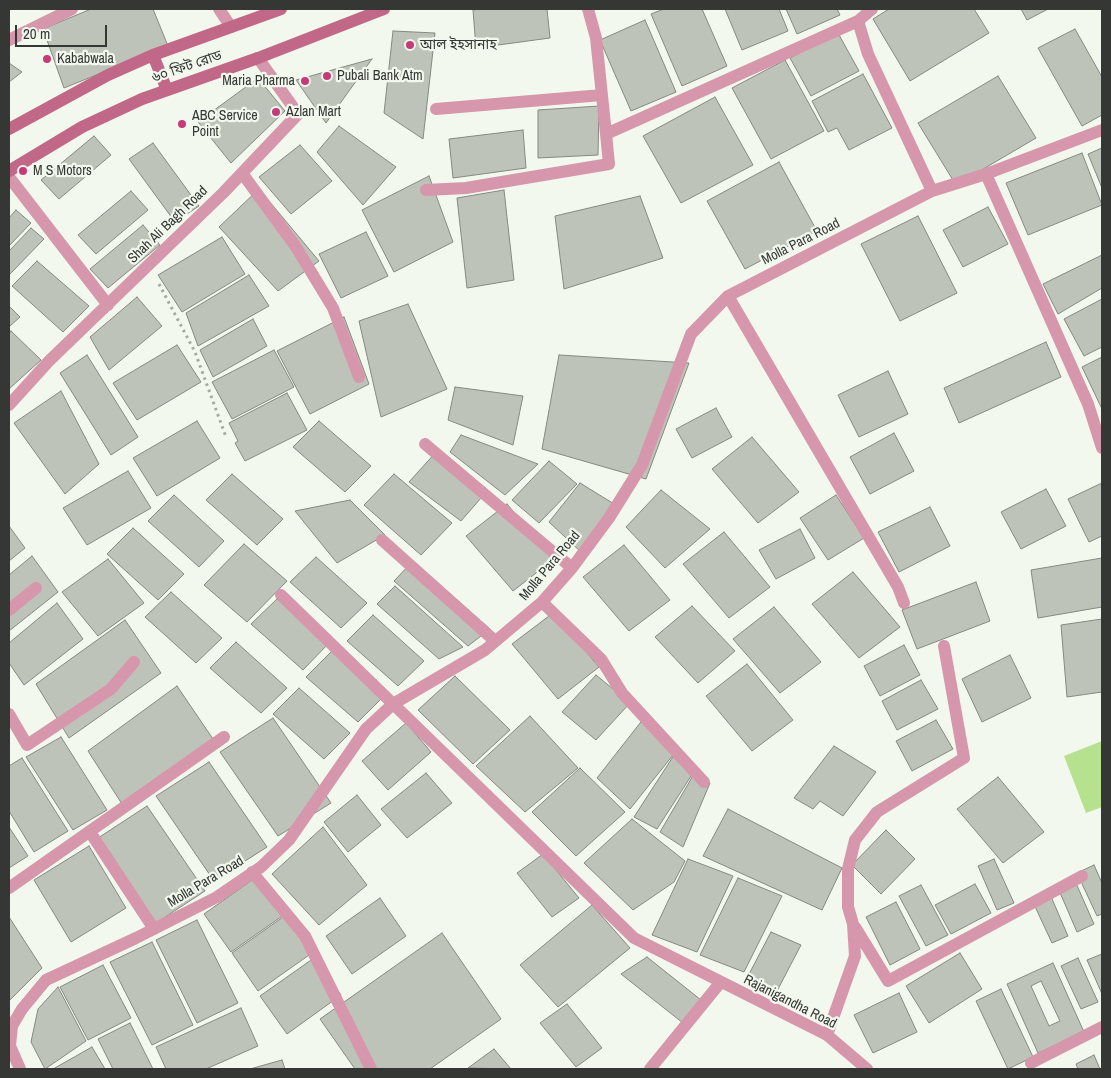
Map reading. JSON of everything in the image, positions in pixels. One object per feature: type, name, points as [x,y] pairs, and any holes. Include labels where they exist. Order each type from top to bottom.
[{"type":"street","points":[[9,40],[72,9]]},
{"type":"street","points":[[219,9],[231,26]]},
{"type":"street","name":"৬০ ফিট রোড","points":[[9,129],[108,75],[153,55],[281,9]]},
{"type":"street","name":"৬০ ফিট রোড","points":[[9,171],[82,127],[142,99],[258,58],[384,9]]},
{"type":"street","points":[[426,190],[466,188],[609,164],[596,38],[588,9]]},
{"type":"street","points":[[606,134],[858,21],[872,9]]},
{"type":"street","points":[[858,21],[868,54],[932,192]]},
{"type":"street","points":[[153,55],[167,90]]},
{"type":"street","name":"Shah Ali Bagh Road","points":[[9,405],[49,361],[242,173],[298,114],[258,58]]},
{"type":"street","points":[[436,108],[602,95]]},
{"type":"street","name":"Molla Para Road","points":[[20,1069],[9,1046],[12,1026],[22,1009],[46,980],[217,897],[252,872],[289,840],[366,729],[393,704],[470,659],[542,602],[572,568],[609,518],[642,465],[691,334],[728,296],[932,192],[986,174],[1102,130]]},
{"type":"street","points":[[242,173],[296,247],[333,308],[359,377]]},
{"type":"street","points":[[986,174],[1088,404],[1102,448]]},
{"type":"street","points":[[9,177],[108,305]]},
{"type":"street","points":[[728,296],[898,587],[904,603]]},
{"type":"street","points":[[425,444],[572,568]]},
{"type":"street","points":[[382,540],[495,641]]},
{"type":"street","points":[[9,610],[36,588]]},
{"type":"street","name":"Rajanigandha Road","points":[[281,595],[634,938],[720,983],[827,1035],[867,1069]]},
{"type":"street","points":[[542,602],[601,659],[622,693],[704,782]]},
{"type":"street","points":[[827,1035],[855,956],[853,924],[848,907],[848,869],[855,840],[877,812],[964,758],[944,646]]},
{"type":"street","points":[[9,714],[27,745],[111,689],[134,662]]},
{"type":"street","points":[[9,888],[224,737]]},
{"type":"street","points":[[90,832],[154,929]]},
{"type":"street","points":[[252,872],[306,936],[372,1069]]},
{"type":"street","points":[[853,924],[888,980],[1082,876]]},
{"type":"street","points":[[650,1069],[720,983]]},
{"type":"street","points":[[1031,1063],[1102,1027]]},
{"type":"path","points":[[146,267],[166,294],[195,352],[226,436]]},
{"type":"shaded area","points":[[1102,741],[1102,807],[1086,813],[1064,756]]},
{"type":"building","points":[[91,9],[153,9],[168,46],[64,88],[43,29]]},
{"type":"building","points":[[547,9],[550,38],[476,48],[473,10]]},
{"type":"building","points":[[664,9],[702,9],[727,66],[682,86],[651,14]]},
{"type":"building","points":[[725,9],[779,9],[788,31],[742,50]]},
{"type":"building","points":[[786,9],[837,9],[840,15],[797,34]]},
{"type":"building","points":[[889,9],[974,9],[989,33],[910,81],[873,19]]},
{"type":"building","points":[[1021,9],[1048,9],[1027,20]]},
{"type":"building","points":[[645,20],[676,92],[631,111],[600,40]]},
{"type":"building","points":[[1075,29],[1102,77],[1102,115],[1082,126],[1038,48]]},
{"type":"building","points":[[393,31],[435,33],[423,139],[384,113]]},
{"type":"building","points":[[838,33],[859,71],[811,96],[790,58]]},
{"type":"building","points":[[372,59],[326,123],[296,80]]},
{"type":"building","points":[[785,60],[824,131],[771,159],[732,88]]},
{"type":"building","points":[[9,63],[22,72],[9,82]]},
{"type":"building","points":[[863,74],[892,128],[849,150],[837,128],[828,132],[812,101]]},
{"type":"building","points":[[998,76],[1036,138],[956,185],[918,123]]},
{"type":"building","points":[[258,78],[285,111],[231,163],[198,122]]},
{"type":"building","points":[[715,97],[753,165],[681,203],[643,136]]},
{"type":"building","points":[[599,106],[598,155],[538,158],[538,110]]},
{"type":"building","points":[[339,126],[396,167],[363,205],[317,152]]},
{"type":"building","points":[[523,130],[526,168],[453,178],[449,139]]},
{"type":"building","points":[[94,136],[111,155],[59,199],[41,180]]},
{"type":"building","points":[[153,143],[199,206],[175,222],[129,159]]},
{"type":"building","points":[[300,145],[332,181],[291,214],[259,177]]},
{"type":"building","points":[[1102,148],[1102,188],[1088,154]]},
{"type":"building","points":[[1082,153],[1102,205],[1028,235],[1006,183]]},
{"type":"building","points":[[779,162],[817,231],[745,269],[707,201]]},
{"type":"building","points":[[429,176],[453,242],[394,272],[362,210]]},
{"type":"building","points":[[259,189],[319,261],[278,291],[219,227]]},
{"type":"building","points":[[504,190],[514,280],[467,288],[457,198]]},
{"type":"building","points":[[131,191],[148,210],[96,254],[78,235]]},
{"type":"building","points":[[640,196],[663,258],[564,289],[555,216]]},
{"type":"building","points":[[988,207],[1008,244],[963,267],[943,230]]},
{"type":"building","points":[[16,210],[31,223],[9,246],[9,218]]},
{"type":"building","points":[[918,216],[957,293],[900,321],[861,244]]},
{"type":"building","points":[[143,225],[160,245],[108,288],[90,269]]},
{"type":"building","points":[[31,228],[44,239],[9,275],[9,251]]},
{"type":"building","points":[[366,232],[388,276],[341,298],[319,254]]},
{"type":"building","points":[[222,237],[245,274],[182,312],[158,275]]},
{"type":"building","points":[[1102,255],[1102,288],[1058,314],[1043,284]]},
{"type":"building","points":[[37,261],[89,306],[63,332],[12,286]]},
{"type":"building","points":[[249,275],[269,306],[198,346],[186,313]]},
{"type":"building","points":[[137,297],[162,326],[109,370],[90,337]]},
{"type":"building","points":[[1102,299],[1102,347],[1084,356],[1064,319]]},
{"type":"building","points":[[408,304],[447,389],[381,417],[359,321]]},
{"type":"building","points":[[9,306],[20,317],[9,327]]},
{"type":"building","points":[[344,317],[369,384],[310,414],[277,351]]},
{"type":"building","points":[[253,319],[267,346],[213,377],[200,350]]},
{"type":"building","points":[[11,331],[41,360],[9,389],[9,334]]},
{"type":"building","points":[[1046,342],[1061,377],[959,423],[944,388]]},
{"type":"building","points":[[177,345],[201,382],[137,420],[113,383]]},
{"type":"building","points":[[274,350],[294,387],[232,419],[212,382]]},
{"type":"building","points":[[87,355],[138,437],[111,455],[60,373]]},
{"type":"building","points":[[559,355],[689,363],[646,479],[542,449]]},
{"type":"building","points":[[1102,357],[1102,409],[1082,367]]},
{"type":"building","points":[[888,371],[908,414],[859,437],[838,395]]},
{"type":"building","points":[[455,387],[523,396],[513,445],[448,420]]},
{"type":"building","points":[[61,391],[99,464],[65,494],[14,423]]},
{"type":"building","points":[[287,393],[307,430],[245,461],[235,443],[238,441],[229,423]]},
{"type":"building","points":[[716,408],[732,437],[692,458],[676,429]]},
{"type":"building","points":[[197,421],[220,458],[157,496],[133,458]]},
{"type":"building","points":[[319,421],[371,466],[345,492],[293,447]]},
{"type":"building","points":[[894,433],[914,471],[870,494],[850,457]]},
{"type":"building","points":[[461,435],[538,464],[505,495],[450,452]]},
{"type":"building","points":[[752,437],[799,492],[758,523],[712,469]]},
{"type":"building","points":[[437,451],[488,490],[461,521],[409,482]]},
{"type":"building","points":[[549,461],[577,484],[539,523],[512,500]]},
{"type":"building","points":[[128,471],[151,508],[87,545],[63,508]]},
{"type":"building","points":[[232,474],[283,519],[257,545],[206,500]]},
{"type":"building","points":[[394,474],[452,523],[421,555],[364,505]]},
{"type":"building","points":[[580,483],[619,507],[581,552],[549,522]]},
{"type":"building","points":[[1102,483],[1102,536],[1089,542],[1068,499]]},
{"type":"building","points":[[1046,489],[1066,526],[1021,549],[1001,512]]},
{"type":"building","points":[[661,490],[710,529],[665,568],[626,527]]},
{"type":"building","points":[[174,495],[224,541],[199,567],[148,521]]},
{"type":"building","points":[[836,495],[864,538],[828,560],[800,518]]},
{"type":"building","points":[[350,500],[385,535],[337,563],[295,511]]},
{"type":"building","points":[[507,504],[554,559],[513,591],[466,536]]},
{"type":"building","points":[[930,507],[950,546],[899,572],[878,532]]},
{"type":"building","points":[[9,526],[25,548],[9,561]]},
{"type":"building","points":[[133,528],[184,574],[158,600],[107,554]]},
{"type":"building","points":[[800,529],[815,558],[776,579],[759,550]]},
{"type":"building","points":[[724,532],[770,587],[729,618],[683,564]]},
{"type":"building","points":[[244,544],[287,581],[247,622],[204,585]]},
{"type":"building","points":[[624,545],[670,600],[629,631],[583,577]]},
{"type":"building","points":[[32,556],[58,592],[9,631],[9,575]]},
{"type":"building","points":[[316,557],[367,603],[341,628],[290,582]]},
{"type":"building","points":[[1102,558],[1102,607],[1038,618],[1031,570]]},
{"type":"building","points":[[108,559],[144,603],[98,636],[62,592]]},
{"type":"building","points":[[413,561],[490,629],[468,646],[394,581]]},
{"type":"building","points":[[853,572],[900,627],[859,658],[812,604]]},
{"type":"building","points":[[976,582],[990,621],[917,649],[902,610]]},
{"type":"building","points":[[395,586],[463,647],[439,659],[377,604]]},
{"type":"building","points":[[171,592],[222,638],[196,663],[145,617]]},
{"type":"building","points":[[277,599],[328,644],[303,670],[251,624]]},
{"type":"building","points":[[57,603],[83,639],[24,685],[9,663],[9,643]]},
{"type":"building","points":[[692,606],[735,651],[698,683],[655,637]]},
{"type":"building","points":[[774,607],[821,662],[780,693],[733,639]]},
{"type":"building","points":[[553,613],[599,667],[558,699],[512,644]]},
{"type":"building","points":[[373,615],[424,661],[398,686],[347,641]]},
{"type":"building","points":[[1102,619],[1102,692],[1067,697],[1061,625]]},
{"type":"building","points":[[125,620],[161,673],[69,738],[36,684]]},
{"type":"building","points":[[236,642],[287,688],[261,713],[210,668]]},
{"type":"building","points":[[904,645],[920,675],[880,696],[864,666]]},
{"type":"building","points":[[332,651],[383,697],[358,722],[306,677]]},
{"type":"building","points":[[1010,655],[1031,698],[982,722],[962,679]]},
{"type":"building","points":[[747,664],[793,720],[752,751],[706,696]]},
{"type":"building","points":[[596,675],[630,703],[596,740],[562,712]]},
{"type":"building","points":[[455,676],[510,730],[473,764],[418,710]]},
{"type":"building","points":[[921,680],[938,709],[897,730],[882,701]]},
{"type":"building","points":[[177,686],[213,739],[122,804],[88,751]]},
{"type":"building","points":[[299,688],[350,733],[324,759],[273,714]]},
{"type":"building","points":[[530,716],[578,768],[525,812],[476,766]]},
{"type":"building","points":[[273,718],[331,803],[278,836],[220,752]]},
{"type":"building","points":[[644,718],[677,750],[630,809],[597,778]]},
{"type":"building","points":[[936,720],[953,749],[912,771],[896,741]]},
{"type":"building","points":[[406,723],[431,752],[388,790],[362,761]]},
{"type":"building","points":[[61,737],[107,810],[73,830],[26,757]]},
{"type":"building","points":[[834,746],[876,772],[843,816],[820,801],[813,809],[794,798]]},
{"type":"building","points":[[676,752],[695,770],[657,829],[634,817]]},
{"type":"building","points":[[22,758],[68,831],[34,852],[9,811],[9,766]]},
{"type":"building","points":[[209,762],[267,847],[214,881],[156,796]]},
{"type":"building","points":[[580,768],[625,812],[576,856],[532,812]]},
{"type":"building","points":[[426,773],[452,803],[407,838],[381,809]]},
{"type":"building","points":[[694,774],[710,783],[683,847],[660,832]]},
{"type":"building","points":[[998,777],[1044,832],[1003,863],[957,809]]},
{"type":"building","points":[[357,795],[381,825],[348,852],[324,822]]},
{"type":"building","points":[[147,806],[205,891],[153,925],[95,840]]},
{"type":"building","points":[[728,809],[842,868],[822,910],[703,856]]},
{"type":"building","points":[[632,819],[685,861],[674,882],[633,910],[584,863]]},
{"type":"building","points":[[9,827],[28,856],[9,868]]},
{"type":"building","points":[[323,827],[367,885],[319,925],[272,874]]},
{"type":"building","points":[[886,830],[915,859],[881,894],[852,865]]},
{"type":"building","points":[[89,846],[126,908],[71,942],[34,880]]},
{"type":"building","points":[[543,854],[579,898],[552,917],[517,873]]},
{"type":"building","points":[[688,859],[733,876],[697,952],[652,935]]},
{"type":"building","points":[[994,859],[1014,903],[997,910],[978,866]]},
{"type":"building","points":[[1094,865],[1102,883],[1102,914],[1097,916],[1077,873]]},
{"type":"building","points":[[258,876],[285,914],[231,952],[204,914]]},
{"type":"building","points":[[738,878],[782,896],[744,972],[700,955]]},
{"type":"building","points":[[1075,881],[1094,924],[1077,932],[1058,888]]},
{"type":"building","points":[[975,884],[991,913],[951,934],[935,905]]},
{"type":"building","points":[[921,885],[948,935],[926,946],[899,896]]},
{"type":"building","points":[[1049,892],[1068,936],[1052,943],[1032,900]]},
{"type":"building","points":[[380,898],[406,936],[352,974],[326,936]]},
{"type":"building","points":[[896,902],[920,949],[890,965],[866,917]]},
{"type":"building","points":[[592,905],[630,948],[558,1007],[520,965]]},
{"type":"building","points":[[286,915],[312,953],[258,991],[232,953]]},
{"type":"building","points":[[9,917],[42,968],[10,1000],[9,998]]},
{"type":"building","points":[[197,920],[238,1003],[197,1023],[156,940]]},
{"type":"building","points":[[771,932],[801,945],[777,991],[747,978]]},
{"type":"building","points":[[442,933],[501,1019],[430,1069],[355,1069],[320,1019]]},
{"type":"building","points":[[152,942],[193,1025],[152,1045],[110,962]]},
{"type":"building","points":[[960,953],[982,989],[929,1023],[906,986]]},
{"type":"building","points":[[1102,954],[1102,994],[1087,960]]},
{"type":"building","points":[[647,957],[701,1000],[683,1023],[621,974]]},
{"type":"building","points":[[314,958],[341,995],[287,1034],[260,996]]},
{"type":"building","points":[[1078,958],[1098,1002],[1081,1009],[1061,966]]},
{"type":"building","points":[[1053,963],[1084,1032],[1038,1053],[1007,984]],"holes":[[[1041,981],[1060,1021],[1049,1026],[1031,986]]]},
{"type":"building","points":[[103,965],[131,1018],[88,1040],[60,987]]},
{"type":"building","points":[[58,987],[86,1041],[45,1069],[31,1042],[38,1009]]},
{"type":"building","points":[[1001,989],[1033,1057],[1008,1069],[976,1001]]},
{"type":"building","points":[[899,993],[917,1032],[873,1053],[854,1015]]},
{"type":"building","points":[[567,1004],[602,1048],[576,1067],[540,1023]]},
{"type":"building","points":[[241,1008],[258,1046],[206,1069],[166,1069],[156,1047]]},
{"type":"building","points":[[130,1023],[153,1069],[113,1069],[98,1039]]},
{"type":"building","points":[[92,1047],[105,1069],[53,1069]]},
{"type":"building","points":[[494,1049],[511,1069],[468,1068]]},
{"type":"building","points":[[1094,1055],[1100,1069],[1078,1069],[1076,1064]]},
{"type":"building","points":[[282,1060],[285,1069],[250,1069]]},
{"type":"place","name":"আল ইহসানাহ","points":[[410,45]]},
{"type":"place","name":"Kababwala","points":[[47,59]]},
{"type":"place","name":"Pubali Bank Atm","points":[[327,76]]},
{"type":"place","name":"Maria Pharma","points":[[305,81]]},
{"type":"place","name":"Azlan Mart","points":[[276,112]]},
{"type":"place","name":"ABC Service Point","points":[[182,124]]},
{"type":"place","name":"M S Motors","points":[[23,171]]}]
